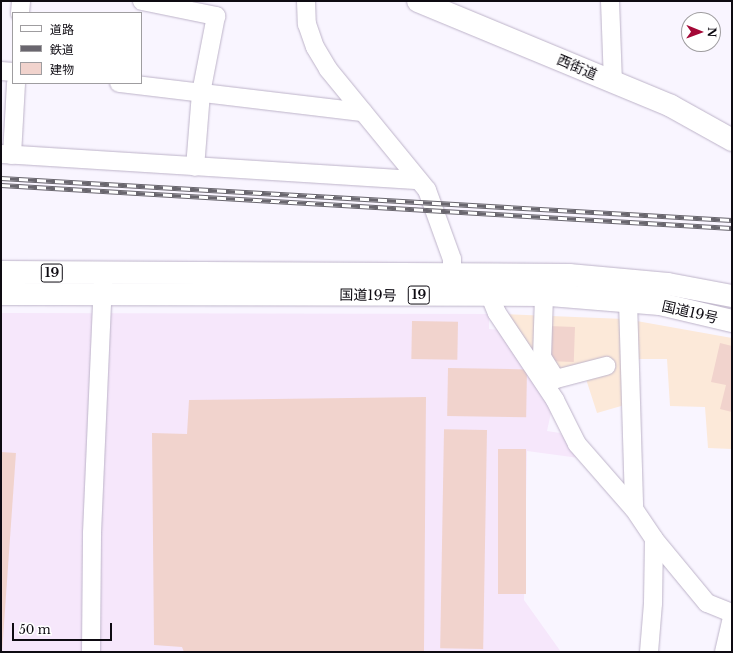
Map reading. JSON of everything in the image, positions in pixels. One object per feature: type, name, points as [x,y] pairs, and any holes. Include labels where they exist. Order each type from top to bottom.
[{"type":"main road","name":"西街道","points":[[418,1],[671,106],[732,140]]},
{"type":"main road","name":"国道19号","points":[[1,272],[452,273],[569,275],[628,279],[732,296]]},
{"type":"main road","name":"国道19号","points":[[1,294],[103,296],[239,293],[544,296],[660,304],[732,321]]},
{"type":"street","points":[[20,12],[21,1]]},
{"type":"street","points":[[142,1],[216,16],[201,93],[195,167]]},
{"type":"street","points":[[306,1],[307,24],[315,47],[328,69],[427,190],[436,210],[452,259],[452,273]]},
{"type":"street","points":[[610,1],[613,82]]},
{"type":"street","points":[[1,71],[12,72]]},
{"type":"street","points":[[16,84],[6,154],[418,180]]},
{"type":"street","points":[[127,84],[363,112]]},
{"type":"street","points":[[91,652],[92,533],[103,273]]},
{"type":"street","points":[[490,296],[497,313],[555,400],[577,444],[634,509],[654,539],[707,603],[732,613]]},
{"type":"street","points":[[544,296],[542,357],[556,379],[606,366]]},
{"type":"street","points":[[628,301],[634,509]]},
{"type":"street","points":[[649,652],[653,603],[654,539]]},
{"type":"street","points":[[724,652],[732,617]]},
{"type":"shaded area","points":[[1,313],[492,314],[494,319],[489,319],[489,329],[503,330],[552,408],[547,431],[560,433],[579,458],[527,451],[524,600],[561,652],[1,652]]},
{"type":"shaded area","points":[[503,314],[624,319],[628,404],[597,413],[586,379],[552,390]]},
{"type":"shaded area","points":[[631,320],[732,338],[732,449],[708,448],[705,407],[670,406],[667,359],[637,359]]},
{"type":"building","points":[[412,321],[458,322],[457,360],[411,359]]},
{"type":"building","points":[[548,326],[575,327],[574,362],[547,361]]},
{"type":"building","points":[[720,343],[732,346],[732,412],[720,409],[726,385],[711,382]]},
{"type":"building","points":[[448,368],[527,369],[526,417],[447,416]]},
{"type":"building","points":[[426,397],[424,652],[184,652],[182,647],[154,645],[152,433],[187,434],[189,400]]},
{"type":"building","points":[[444,429],[487,430],[483,649],[440,648]]},
{"type":"building","points":[[498,449],[526,449],[526,594],[498,594]]},
{"type":"building","points":[[1,452],[16,453],[2,652],[1,652]]},
{"type":"railway","points":[[1,178],[732,220]]},
{"type":"railway","points":[[1,185],[732,228]]}]
